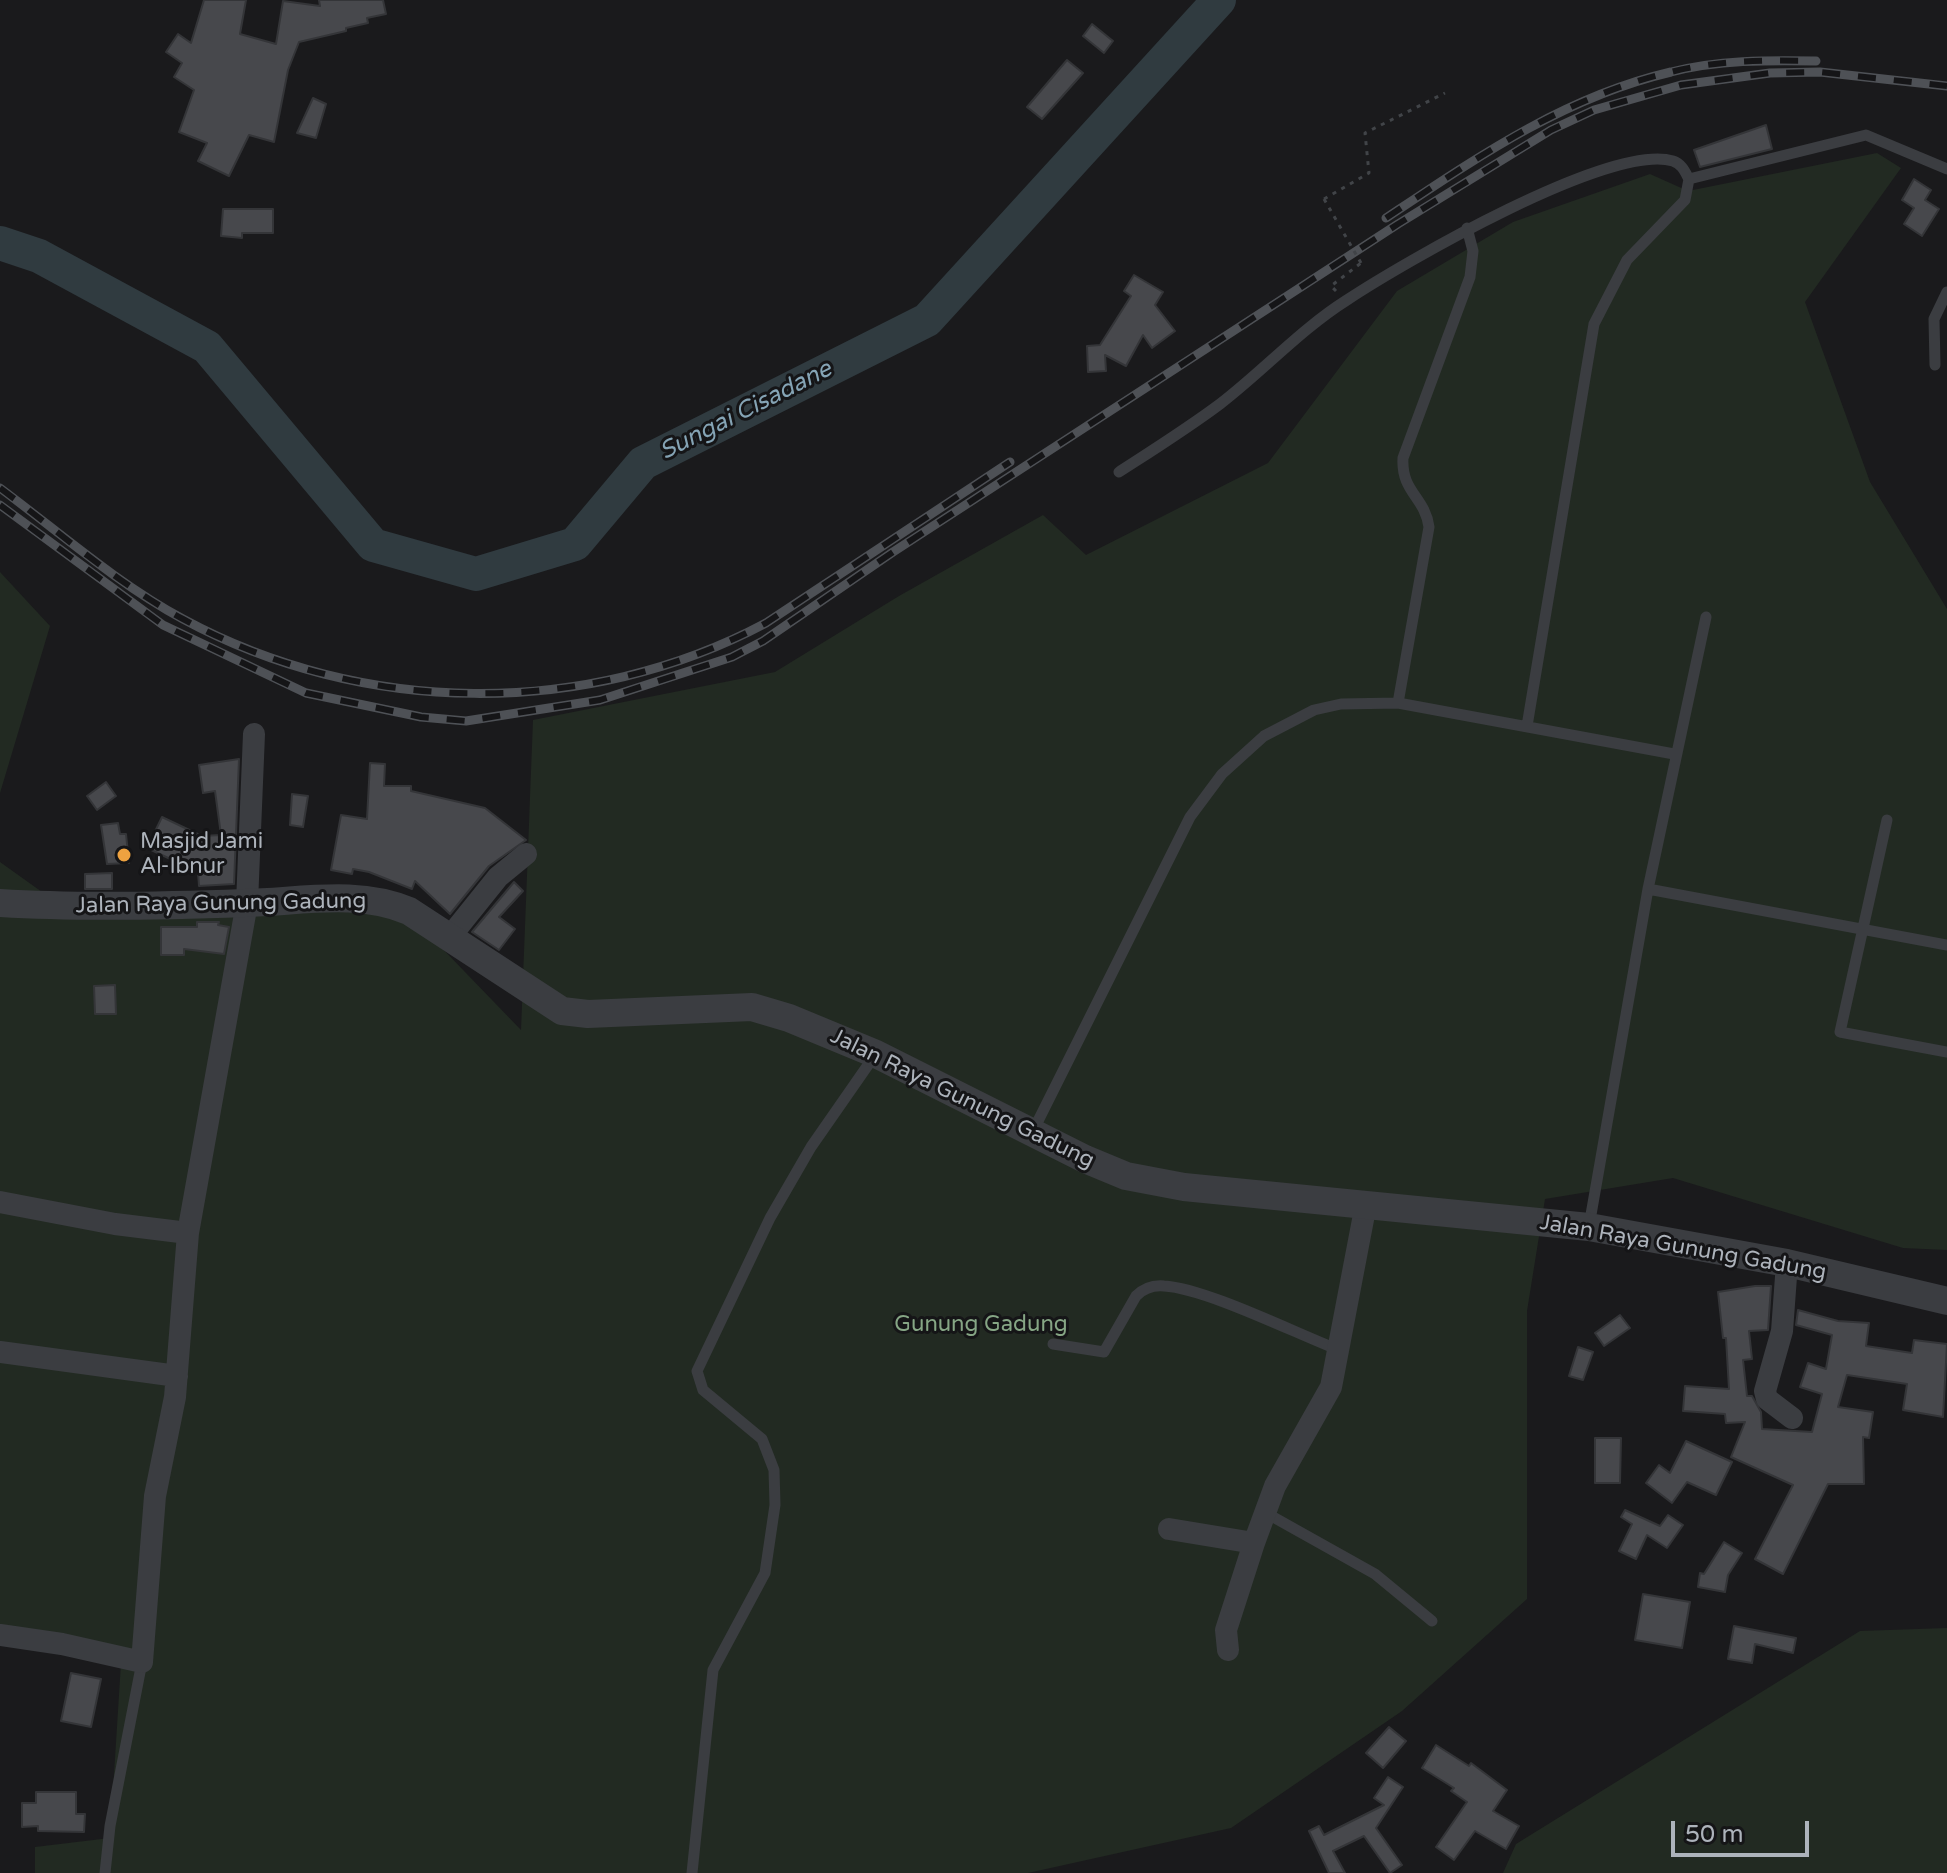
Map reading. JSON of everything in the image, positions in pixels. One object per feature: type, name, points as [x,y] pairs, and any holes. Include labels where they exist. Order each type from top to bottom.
[{"type":"street","points":[[0,1635],[62,1644],[142,1662],[155,1496],[177,1376],[188,1233],[247,903],[254,734]]},
{"type":"street","points":[[449,938],[498,877],[526,854]]},
{"type":"street","name":"Jalan Raya Gunung Gadung","points":[[0,903],[47,906],[247,903],[325,898],[388,902],[409,911],[562,1011],[588,1014],[752,1007],[789,1018],[876,1054],[1032,1133],[1126,1176],[1184,1187],[1589,1227],[1787,1263],[1947,1301]]},
{"type":"street","points":[[0,1202],[115,1224],[188,1233]]},
{"type":"street","points":[[1228,1650],[1226,1630],[1281,1473],[1322,1408],[1339,1351],[1366,1204]]},
{"type":"street","points":[[1787,1263],[1782,1331],[1765,1391],[1767,1399],[1792,1418]]},
{"type":"street","points":[[0,1352],[177,1376]]},
{"type":"street","points":[[1169,1529],[1254,1543]]},
{"type":"lane","points":[[1689,179],[1866,135],[1947,169]]},
{"type":"lane","points":[[1119,472],[1221,403],[1344,301],[1467,228],[1565,184],[1632,164],[1673,161],[1689,179]]},
{"type":"lane","points":[[1527,726],[1594,324],[1627,260],[1685,200],[1689,179]]},
{"type":"lane","points":[[1398,703],[1429,527],[1424,507],[1404,479],[1403,458],[1470,277],[1473,251],[1467,228]]},
{"type":"lane","points":[[1935,365],[1934,319],[1947,292]]},
{"type":"lane","points":[[1589,1227],[1648,889],[1674,754],[1706,617]]},
{"type":"lane","points":[[1032,1133],[1190,817],[1222,774],[1264,736],[1287,721],[1341,704],[1398,703],[1674,754]]},
{"type":"lane","points":[[1887,820],[1840,1032],[1947,1052]]},
{"type":"lane","points":[[1648,889],[1947,945]]},
{"type":"lane","points":[[692,1873],[711,1682],[717,1660],[765,1573],[775,1496],[774,1470],[762,1439],[703,1390],[697,1371],[770,1218],[811,1147],[876,1054]]},
{"type":"lane","points":[[1053,1344],[1104,1352],[1136,1296],[1143,1289],[1165,1286],[1217,1301],[1339,1351]]},
{"type":"lane","points":[[1266,1513],[1375,1574],[1432,1621]]},
{"type":"lane","points":[[105,1873],[110,1826],[142,1662]]},
{"type":"path","points":[[1344,301],[1331,286],[1361,263],[1324,199],[1369,173],[1365,133],[1445,93]]},
{"type":"green space","name":"Gunung Gadung","points":[[1877,153],[1901,168],[1805,302],[1870,482],[1947,609],[1947,1250],[1903,1248],[1673,1178],[1545,1199],[1527,1311],[1527,1599],[1402,1711],[1231,1828],[1028,1873],[35,1873],[35,1847],[110,1838],[121,1663],[0,1640],[0,862],[56,902],[409,914],[521,1030],[533,720],[775,672],[899,596],[1043,515],[1086,555],[1268,463],[1397,291],[1513,222],[1650,174],[1688,191]]},
{"type":"green space","points":[[0,572],[50,626],[0,793]]},
{"type":"green space","points":[[1947,1628],[1947,1873],[1503,1873],[1516,1844],[1860,1631]]},
{"type":"building","points":[[204,0],[246,0],[240,34],[276,44],[283,1],[320,6],[319,0],[383,0],[386,14],[367,18],[368,23],[346,28],[346,31],[299,42],[288,70],[274,142],[249,135],[229,176],[198,161],[207,143],[179,132],[194,90],[174,77],[182,63],[166,52],[178,34],[191,43]]},
{"type":"building","points":[[1092,24],[1113,41],[1104,53],[1083,36]]},
{"type":"building","points":[[1067,60],[1083,73],[1042,119],[1027,107]]},
{"type":"building","points":[[313,98],[326,104],[316,138],[297,133]]},
{"type":"building","points":[[1766,125],[1772,149],[1700,167],[1694,150]]},
{"type":"building","points":[[1914,179],[1931,190],[1925,200],[1939,209],[1922,236],[1904,224],[1914,208],[1902,200]]},
{"type":"building","points":[[223,209],[273,209],[273,233],[242,233],[242,238],[221,236]]},
{"type":"building","points":[[1134,275],[1163,292],[1155,305],[1175,331],[1152,348],[1143,335],[1126,366],[1105,355],[1106,371],[1088,372],[1087,346],[1100,345],[1131,296],[1124,291]]},
{"type":"building","points":[[239,759],[234,884],[199,886],[198,872],[147,848],[162,817],[202,836],[221,835],[215,791],[203,793],[199,765]]},
{"type":"building","points":[[370,763],[385,764],[384,786],[411,786],[411,791],[485,808],[526,840],[489,866],[450,914],[415,881],[412,889],[369,872],[353,869],[352,874],[331,870],[341,815],[367,819]]},
{"type":"building","points":[[106,782],[116,796],[97,810],[87,796]]},
{"type":"building","points":[[292,794],[308,796],[303,827],[290,825]]},
{"type":"building","points":[[118,823],[120,834],[126,834],[129,863],[107,864],[101,825]]},
{"type":"building","points":[[112,873],[112,889],[85,889],[85,874]]},
{"type":"building","points":[[514,882],[523,891],[499,917],[515,929],[499,950],[472,932]]},
{"type":"building","points":[[197,922],[219,922],[218,925],[229,927],[224,954],[184,949],[184,955],[161,955],[161,927],[197,927]]},
{"type":"building","points":[[115,985],[116,1014],[95,1014],[94,986]]},
{"type":"building","points":[[1771,1286],[1768,1330],[1749,1331],[1752,1359],[1743,1360],[1747,1396],[1752,1396],[1761,1412],[1762,1429],[1812,1432],[1822,1394],[1800,1387],[1808,1363],[1826,1369],[1832,1335],[1796,1325],[1798,1310],[1838,1321],[1869,1323],[1866,1346],[1912,1353],[1914,1340],[1947,1344],[1943,1417],[1903,1410],[1907,1384],[1847,1375],[1838,1407],[1873,1412],[1869,1438],[1863,1437],[1864,1484],[1828,1484],[1783,1574],[1755,1559],[1793,1485],[1731,1457],[1745,1422],[1726,1423],[1725,1414],[1683,1411],[1685,1386],[1729,1389],[1726,1338],[1723,1338],[1718,1292]]},
{"type":"building","points":[[1620,1315],[1630,1328],[1604,1346],[1595,1333]]},
{"type":"building","points":[[1578,1347],[1593,1352],[1583,1380],[1569,1376]]},
{"type":"building","points":[[1595,1438],[1621,1438],[1620,1483],[1595,1483]]},
{"type":"building","points":[[1686,1441],[1732,1462],[1716,1495],[1687,1482],[1672,1503],[1646,1483],[1659,1465],[1670,1473]]},
{"type":"building","points":[[1625,1510],[1660,1526],[1668,1515],[1683,1525],[1667,1548],[1647,1535],[1636,1559],[1619,1551],[1632,1524],[1621,1517]]},
{"type":"building","points":[[1724,1542],[1742,1553],[1728,1575],[1725,1592],[1698,1587],[1700,1573],[1704,1574]]},
{"type":"building","points":[[1643,1594],[1690,1602],[1682,1648],[1635,1640]]},
{"type":"building","points":[[1734,1626],[1796,1638],[1793,1653],[1755,1644],[1752,1663],[1728,1659]]},
{"type":"building","points":[[71,1673],[101,1679],[91,1727],[61,1721]]},
{"type":"building","points":[[1389,1727],[1406,1741],[1383,1768],[1366,1753]]},
{"type":"building","points":[[1436,1745],[1469,1766],[1471,1763],[1507,1790],[1493,1811],[1519,1826],[1506,1849],[1475,1831],[1454,1860],[1436,1847],[1467,1802],[1451,1791],[1454,1788],[1422,1768]]},
{"type":"building","points":[[1388,1777],[1403,1787],[1376,1828],[1402,1865],[1390,1873],[1364,1836],[1333,1851],[1345,1873],[1329,1873],[1309,1831],[1319,1826],[1324,1835],[1384,1805],[1374,1798]]},
{"type":"building","points":[[36,1792],[76,1792],[76,1814],[85,1814],[84,1832],[38,1831],[38,1826],[22,1827],[22,1803],[36,1803]]},
{"type":"waterway","name":"Sungai Cisadane","points":[[0,243],[39,256],[207,347],[373,545],[476,574],[575,544],[643,463],[927,320],[1219,0]]},
{"type":"railway","points":[[1386,218],[1522,132],[1558,113],[1632,83],[1706,65],[1816,61]]},
{"type":"railway","points":[[0,505],[163,625],[306,693],[421,717],[466,721],[600,700],[732,657],[763,641],[893,552],[1398,224],[1551,130],[1594,110],[1681,85],[1770,73],[1820,72],[1947,86]]},
{"type":"railway","points":[[0,488],[135,590],[183,619],[252,651],[324,674],[399,688],[474,693],[550,689],[624,677],[697,654],[766,623],[1010,462]]},
{"type":"place","name":"Masjid Jami Al-Ibnur","points":[[124,855]]}]
